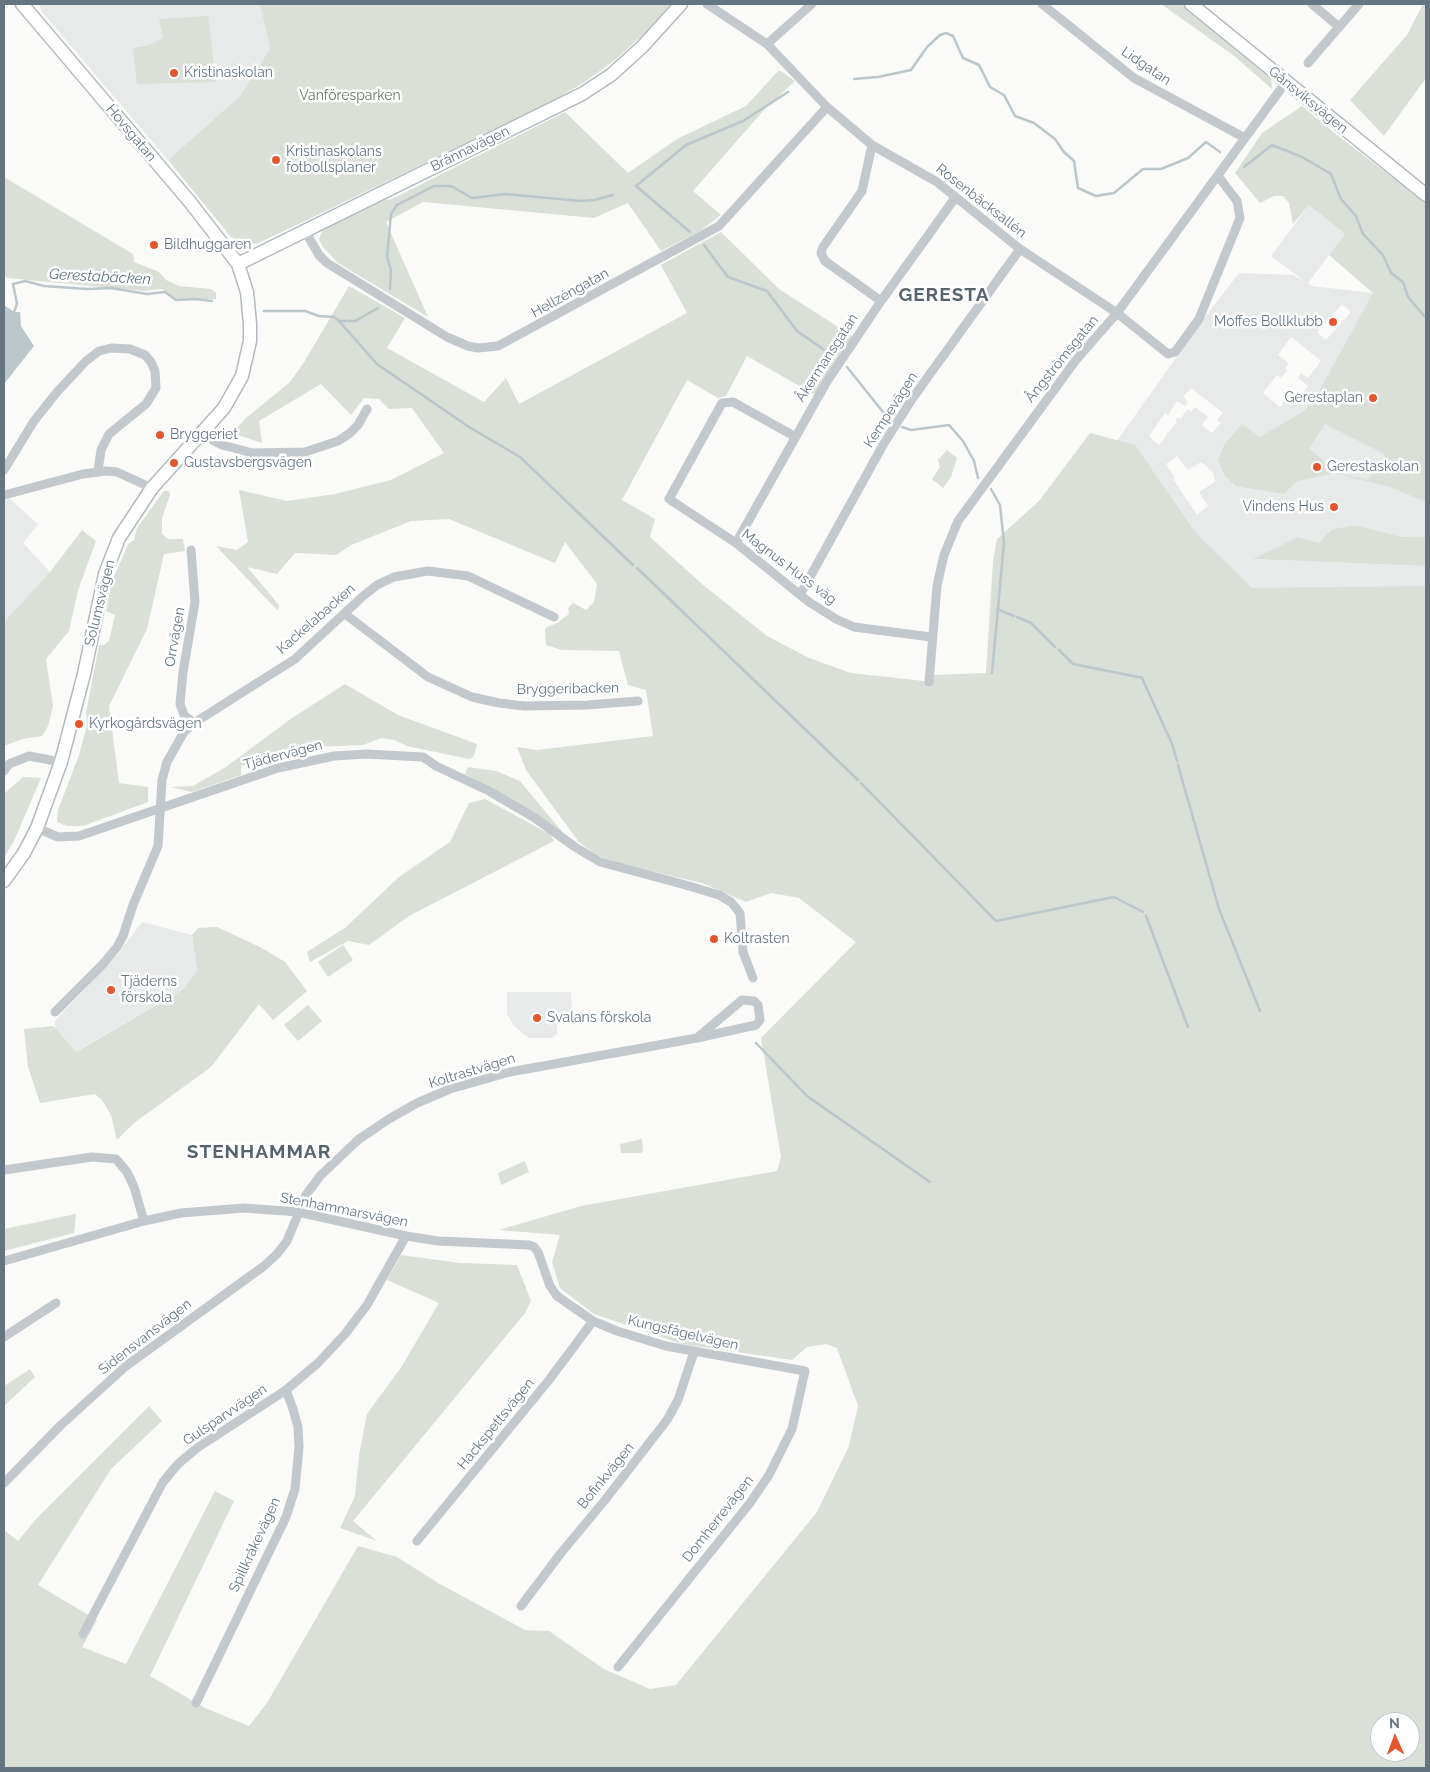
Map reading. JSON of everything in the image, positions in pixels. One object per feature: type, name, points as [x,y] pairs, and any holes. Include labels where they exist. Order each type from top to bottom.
[{"type":"main road","name":"Brännavägen","points":[[238,264],[582,94],[611,74],[642,47],[681,4]]},
{"type":"main road","name":"Gånsviksvägen","points":[[1191,4],[1426,195]]},
{"type":"main road","name":"Hovsgatan","points":[[25,5],[205,220],[238,264]]},
{"type":"main road","name":"Solumsvägen","points":[[4,881],[24,852],[37,828],[61,762],[84,674],[105,574],[119,538],[152,488],[224,408],[242,376],[250,341],[250,308],[238,264]]},
{"type":"street","name":"Rosenbäcksallén","points":[[707,4],[767,44],[827,108],[872,145],[930,178],[1020,249],[1117,313],[1168,354],[1175,352],[1199,319],[1240,218],[1237,201],[1218,176]]},
{"type":"street","points":[[767,44],[812,4]]},
{"type":"street","name":"Lidgatan","points":[[1042,4],[1134,78],[1245,138]]},
{"type":"street","points":[[1312,4],[1338,26]]},
{"type":"street","points":[[1308,63],[1338,26],[1359,4]]},
{"type":"street","name":"Ångströmsgatan","points":[[929,682],[931,637],[937,586],[944,555],[958,521],[1076,360],[1117,313],[1286,82]]},
{"type":"street","name":"Hellzéngatan","points":[[305,231],[319,255],[327,263],[356,282],[457,342],[478,348],[493,347],[519,337],[719,226],[827,108]]},
{"type":"street","points":[[872,145],[862,190],[823,247],[821,253],[826,261],[881,301]]},
{"type":"street","name":"Åkermansgatan","points":[[736,543],[794,436],[826,383],[881,301],[955,198]]},
{"type":"street","name":"Kempevägen","points":[[800,595],[883,445],[907,407],[1020,249]]},
{"type":"street","points":[[4,470],[34,421],[57,392],[86,361],[99,351],[111,348],[130,349],[145,355],[151,362],[155,371],[156,388],[146,404],[109,434],[101,450],[98,471]]},
{"type":"street","name":"Magnus Huss väg","points":[[794,436],[733,402],[722,402],[718,406],[669,498],[736,543],[800,595],[836,619],[854,627],[931,637]]},
{"type":"street","points":[[201,434],[222,444],[254,453],[305,452],[338,441],[350,433],[358,425],[367,409]]},
{"type":"street","points":[[4,495],[98,471],[117,472],[152,488]]},
{"type":"street","name":"Orrvägen","points":[[190,550],[194,602],[180,704],[184,715],[194,723]]},
{"type":"street","name":"Kackelabacken","points":[[160,809],[162,780],[167,762],[184,732],[194,723],[295,659],[378,585],[394,577],[428,571],[468,576],[554,617]]},
{"type":"street","name":"Bryggeribacken","points":[[345,614],[428,677],[472,697],[499,704],[524,706],[587,705],[638,701]]},
{"type":"street","name":"Tjädervägen","points":[[37,828],[58,837],[79,836],[252,777],[305,762],[334,756],[366,754],[418,756],[490,791],[535,818],[575,847],[600,862],[719,895],[731,902],[740,913],[743,952],[753,978]]},
{"type":"street","points":[[4,771],[9,764],[29,756],[61,762]]},
{"type":"street","points":[[55,1012],[118,947],[133,905],[158,846],[160,809]]},
{"type":"street","name":"Koltrastvägen","points":[[298,1212],[306,1195],[337,1159],[359,1139],[417,1103],[450,1089],[510,1072],[697,1038],[756,1025],[760,1020],[758,1005],[754,1001],[742,1000],[697,1038]]},
{"type":"street","points":[[4,1170],[92,1157],[116,1159],[127,1172],[144,1221]]},
{"type":"street","name":"Stenhammarsvägen","points":[[4,1261],[144,1221],[181,1213],[221,1209],[272,1209],[298,1212],[406,1236],[464,1244],[534,1247]]},
{"type":"street","name":"Sidensvansvägen","points":[[4,1483],[61,1425],[126,1366],[264,1266],[287,1241],[298,1212]]},
{"type":"street","name":"Gulsparvvägen","points":[[83,1634],[163,1482],[178,1464],[197,1448],[286,1390],[346,1334],[367,1305],[406,1236]]},
{"type":"street","name":"Kungsfågelvägen","points":[[534,1247],[542,1260],[550,1286],[556,1296],[593,1321],[643,1339],[694,1352],[806,1371]]},
{"type":"street","points":[[4,1337],[56,1304]]},
{"type":"street","name":"Hackspettsvägen","points":[[417,1541],[549,1380],[593,1321]]},
{"type":"street","name":"Bofinkvägen","points":[[521,1606],[667,1420],[681,1392],[694,1352]]},
{"type":"street","name":"Domherrevägen","points":[[618,1667],[750,1504],[770,1475],[792,1429],[806,1371]]},
{"type":"street","name":"Spillkråkevägen","points":[[196,1702],[286,1517],[295,1489],[299,1447],[298,1427],[294,1409],[286,1390]]},
{"type":"shaded area","name":"Kristinaskolan","points":[[39,4],[258,4],[261,9],[270,49],[239,97],[168,160],[42,12]]},
{"type":"shaded area","name":"Gerestaskolan","points":[[1309,205],[1345,234],[1308,283],[1312,286],[1373,293],[1426,337],[1426,537],[1402,537],[1355,525],[1332,529],[1319,543],[1255,559],[1426,566],[1426,663],[1045,542],[1205,317],[1239,273],[1293,275],[1307,283],[1271,256]],"holes":[[[1342,304],[1351,312],[1326,340],[1317,332]],[[1291,337],[1321,361],[1308,378],[1301,373],[1298,378],[1308,386],[1299,397],[1292,392],[1280,407],[1263,393],[1277,375],[1281,378],[1288,370],[1285,368],[1289,363],[1278,355]],[[1191,388],[1223,413],[1217,420],[1221,423],[1212,433],[1202,425],[1208,417],[1195,407],[1191,412],[1188,409],[1180,419],[1178,417],[1175,420],[1177,422],[1167,432],[1167,435],[1159,445],[1149,436],[1165,413],[1168,415],[1177,401],[1185,406],[1188,402],[1183,397]],[[1177,456],[1188,470],[1201,462],[1213,472],[1215,482],[1199,492],[1208,506],[1197,515],[1173,479],[1175,478],[1166,464]]]},
{"type":"shaded area","points":[[4,305],[14,312],[20,312],[21,326],[34,346],[4,384]]},
{"type":"shaded area","points":[[9,498],[38,524],[23,543],[50,572],[4,622],[4,501]]},
{"type":"shaded area","points":[[142,922],[192,935],[197,970],[184,989],[75,1052],[55,1029],[55,1021],[117,955]]},
{"type":"shaded area","name":"Svalans förskola","points":[[507,992],[571,992],[572,1015],[557,1022],[557,1034],[551,1038],[529,1038],[514,1026],[507,1014]]},
{"type":"green space","name":"Vanföresparken","points":[[258,4],[671,4],[646,32],[615,60],[583,83],[551,102],[305,221],[258,243],[244,246],[231,237],[168,160],[239,97],[270,49],[261,9]]},
{"type":"green space","points":[[1161,4],[1182,4],[1271,77],[1272,89],[1233,55]]},
{"type":"green space","points":[[1423,4],[1426,4],[1426,78],[1384,136],[1350,100],[1407,35]]},
{"type":"green space","points":[[208,16],[216,82],[137,84],[133,48],[150,45],[163,38],[159,19]]},
{"type":"green space","points":[[779,70],[795,81],[763,111],[693,191],[721,215],[700,231],[661,251],[628,203],[594,218],[423,202],[386,222],[428,317],[338,263],[323,247],[319,239],[323,229],[384,200],[392,199],[565,112],[628,173],[677,139],[746,106]]},
{"type":"green space","points":[[1302,106],[1426,203],[1426,502],[1390,487],[1335,473],[1297,481],[1284,494],[1236,486],[1225,476],[1218,460],[1224,445],[1242,424],[1260,437],[1304,411],[1316,397],[1373,293],[1329,255],[1345,234],[1309,205],[1293,224],[1289,203],[1283,196],[1274,196],[1260,203],[1235,173],[1262,133]],"holes":[[[1325,424],[1385,454],[1368,480],[1335,472],[1309,448]]]},
{"type":"green space","points":[[4,177],[133,254],[134,262],[159,272],[166,280],[179,286],[211,289],[216,293],[216,299],[177,299],[162,289],[145,291],[7,278],[4,274]]},
{"type":"green space","points":[[721,232],[779,289],[852,336],[815,395],[747,356],[726,396],[718,398],[687,380],[622,500],[655,519],[650,537],[702,584],[767,636],[809,658],[851,673],[924,681],[934,675],[986,673],[993,561],[997,539],[1039,501],[1090,433],[1135,445],[1195,532],[1252,588],[1426,586],[1426,1768],[4,1768],[4,1530],[18,1541],[37,1518],[149,1406],[162,1421],[111,1469],[38,1585],[97,1620],[82,1647],[126,1664],[215,1491],[234,1501],[150,1676],[205,1708],[249,1726],[267,1703],[358,1546],[397,1557],[438,1583],[525,1630],[549,1631],[604,1669],[650,1689],[676,1685],[817,1512],[849,1446],[858,1406],[837,1348],[826,1344],[807,1347],[792,1360],[682,1344],[594,1314],[560,1288],[552,1262],[560,1235],[499,1230],[581,1206],[777,1171],[781,1157],[761,1038],[856,942],[799,898],[771,893],[746,902],[702,883],[616,863],[596,855],[579,842],[526,770],[517,747],[537,750],[653,736],[646,690],[628,685],[619,651],[562,650],[546,645],[545,628],[557,623],[569,614],[568,608],[573,603],[586,610],[594,602],[597,584],[565,542],[555,563],[449,519],[411,521],[351,545],[336,555],[295,553],[277,574],[247,567],[279,605],[278,611],[216,546],[237,550],[248,542],[239,490],[287,501],[335,494],[391,480],[444,453],[412,408],[389,409],[379,399],[364,398],[351,415],[321,384],[259,421],[262,443],[232,433],[246,418],[289,383],[303,364],[349,286],[405,318],[387,348],[484,402],[506,378],[519,404],[687,313],[661,265]]},
{"type":"green space","points":[[947,450],[957,458],[951,477],[943,488],[932,479],[940,467],[938,460]]},
{"type":"green space","points":[[164,491],[169,491],[170,495],[162,518],[162,534],[168,539],[183,539],[185,551],[164,554],[147,629],[109,706],[119,783],[148,787],[148,802],[83,826],[67,826],[57,822],[58,810],[79,755],[87,726],[86,713],[99,645],[104,645],[109,641],[115,615],[106,611],[112,582],[128,544],[134,540],[137,528]]},
{"type":"green space","points":[[1355,525],[1402,537],[1426,537],[1426,566],[1253,559],[1298,537],[1319,543],[1332,529]]},
{"type":"green space","points":[[82,530],[96,541],[78,590],[69,631],[46,659],[53,706],[48,726],[42,736],[22,739],[4,746],[4,622],[50,572]]},
{"type":"green space","points":[[345,684],[398,715],[477,744],[474,756],[469,759],[407,746],[394,740],[381,738],[363,745],[315,747],[263,767],[249,763],[241,766],[241,775],[192,792],[171,787],[193,786],[226,767],[292,718]]},
{"type":"green space","points":[[468,767],[496,771],[520,781],[564,834],[465,774]]},
{"type":"green space","points":[[23,777],[41,778],[14,841],[4,858],[4,794]]},
{"type":"green space","points":[[485,799],[550,834],[554,841],[409,916],[369,945],[348,941],[310,962],[307,952],[346,927],[399,877],[450,842],[469,803]]},
{"type":"green space","points":[[217,927],[260,947],[285,962],[307,991],[273,1020],[259,1004],[211,1067],[134,1123],[117,1140],[111,1115],[102,1100],[95,1094],[40,1103],[28,1067],[24,1029],[53,1026],[76,1052],[184,989],[197,970],[192,935],[198,928]]},
{"type":"green space","points":[[343,945],[353,960],[328,977],[318,962]]},
{"type":"green space","points":[[308,1005],[322,1021],[298,1041],[284,1025]]},
{"type":"green space","points":[[642,1139],[643,1151],[641,1153],[621,1153],[620,1144]]},
{"type":"green space","points":[[525,1161],[529,1172],[501,1185],[498,1173]]},
{"type":"green space","points":[[76,1214],[74,1233],[4,1251],[4,1229]]},
{"type":"green space","points":[[401,1255],[460,1263],[517,1265],[531,1301],[525,1313],[353,1521],[377,1541],[340,1528],[355,1496],[359,1455],[367,1414],[402,1366],[439,1303],[387,1280]]},
{"type":"green space","points":[[30,1369],[35,1377],[4,1406],[4,1386]]},
{"type":"waterway","points":[[854,79],[878,77],[911,70],[927,47],[940,35],[946,33],[953,36],[963,58],[979,65],[990,87],[1004,95],[1015,116],[1034,123],[1055,139],[1064,152],[1074,161],[1078,188],[1096,196],[1114,193],[1143,169],[1161,169],[1188,158],[1206,142],[1220,152]]},
{"type":"waterway","points":[[690,232],[636,186],[686,145],[743,121],[788,92]]},
{"type":"waterway","points":[[1244,167],[1272,145],[1302,157],[1331,174],[1341,199],[1356,216],[1363,234],[1383,255],[1391,273],[1403,282],[1408,297],[1426,318]]},
{"type":"waterway","points":[[390,289],[391,270],[387,257],[391,214],[397,205],[434,186],[451,186],[472,198],[505,194],[581,201],[613,195]]},
{"type":"waterway","points":[[704,245],[728,277],[767,291],[797,331],[833,356]]},
{"type":"waterway","name":"Gerestabäcken","points":[[14,312],[17,304],[13,284],[25,281],[44,286],[87,289],[111,288],[147,294],[165,292],[176,300],[195,299],[212,301]]},
{"type":"waterway","points":[[264,311],[305,311],[319,316],[334,317],[339,321],[355,321],[378,308]]},
{"type":"waterway","points":[[339,321],[377,364],[469,427],[520,457],[633,565]]},
{"type":"waterway","points":[[847,367],[891,422]]},
{"type":"waterway","points":[[902,427],[911,430],[949,425],[963,441],[974,461],[978,478]]},
{"type":"waterway","points":[[991,489],[1000,505],[1004,543],[992,673]]},
{"type":"waterway","points":[[637,568],[858,780]]},
{"type":"waterway","points":[[997,609],[1014,616]]},
{"type":"waterway","points":[[1017,617],[1031,623],[1055,647]]},
{"type":"waterway","points":[[1059,650],[1073,664],[1138,677]]},
{"type":"waterway","points":[[1140,677],[1172,744],[1177,761]]},
{"type":"waterway","points":[[1178,765],[1219,909],[1260,1011]]},
{"type":"waterway","points":[[861,783],[996,921],[1114,897],[1143,912]]},
{"type":"waterway","points":[[1146,916],[1188,1027]]},
{"type":"waterway","points":[[756,1043],[807,1096],[930,1182]]},
{"type":"place","name":"Kristinaskolan","points":[[174,73]]},
{"type":"place","name":"Kristinaskolans fotbollsplaner","points":[[276,160]]},
{"type":"place","name":"Bildhuggaren","points":[[154,245]]},
{"type":"place","name":"Moffes Bollklubb","points":[[1333,322]]},
{"type":"place","name":"Gerestaplan","points":[[1373,398]]},
{"type":"place","name":"Bryggeriet","points":[[160,435]]},
{"type":"place","name":"Gustavsbergsvägen","points":[[174,463]]},
{"type":"place","name":"Gerestaskolan","points":[[1317,467]]},
{"type":"place","name":"Vindens Hus","points":[[1334,507]]},
{"type":"place","name":"Kyrkogårdsvägen","points":[[79,724]]},
{"type":"place","name":"Koltrasten","points":[[714,939]]},
{"type":"place","name":"Tjäderns förskola","points":[[111,990]]},
{"type":"place","name":"Svalans förskola","points":[[537,1018]]},
{"type":"district","name":"GERESTA","points":[[944,295]]},
{"type":"district","name":"STENHAMMAR","points":[[259,1152]]}]
